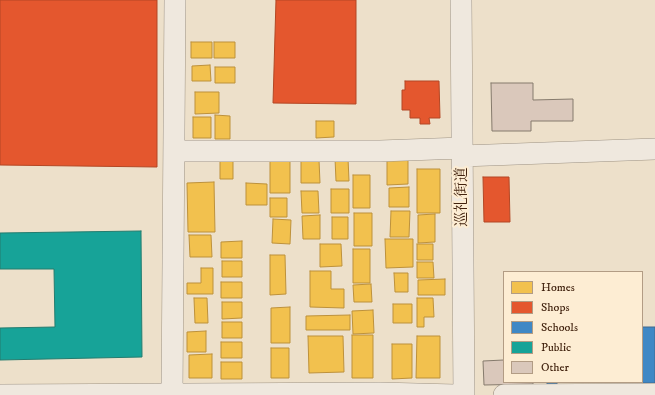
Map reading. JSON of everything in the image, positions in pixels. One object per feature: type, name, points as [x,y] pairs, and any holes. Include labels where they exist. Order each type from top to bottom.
[{"type":"street","points":[[175,0],[174,151],[182,395]]},
{"type":"street","name":"巡礼街道","points":[[461,0],[464,395]]},
{"type":"street","points":[[174,151],[462,152],[655,149]]},
{"type":"street","points":[[0,395],[380,393],[455,395]]},
{"type":"street","points":[[504,395],[655,394]]},
{"type":"building: Homes","points":[[191,42],[212,42],[212,58],[191,58]]},
{"type":"building: Homes","points":[[214,42],[235,42],[235,58],[214,58]]},
{"type":"building: Homes","points":[[210,65],[211,81],[192,81],[192,66]]},
{"type":"building: Homes","points":[[215,67],[235,67],[235,83],[215,83]]},
{"type":"building: Homes","points":[[195,92],[219,92],[219,113],[195,114]]},
{"type":"building: Homes","points":[[215,115],[230,116],[230,139],[215,139]]},
{"type":"building: Homes","points":[[193,117],[211,117],[211,138],[193,138]]},
{"type":"building: Homes","points":[[316,121],[334,121],[334,137],[316,138]]},
{"type":"building: Homes","points":[[387,156],[408,156],[408,184],[387,185]]},
{"type":"building: Homes","points":[[220,158],[233,159],[233,179],[220,179]]},
{"type":"building: Homes","points":[[270,158],[290,158],[290,193],[270,193]]},
{"type":"building: Homes","points":[[335,158],[348,158],[349,181],[336,181]]},
{"type":"building: Homes","points":[[301,160],[319,160],[320,183],[301,183]]},
{"type":"building: Homes","points":[[417,169],[440,169],[440,213],[417,213]]},
{"type":"building: Homes","points":[[353,175],[370,175],[370,208],[353,208]]},
{"type":"building: Homes","points":[[214,182],[215,232],[188,232],[187,183]]},
{"type":"building: Homes","points":[[246,183],[267,184],[267,205],[246,205]]},
{"type":"building: Homes","points":[[409,187],[409,207],[389,207],[389,188]]},
{"type":"building: Homes","points":[[331,189],[349,189],[349,213],[331,213]]},
{"type":"building: Homes","points":[[301,191],[318,191],[319,213],[302,213]]},
{"type":"building: Homes","points":[[270,198],[287,198],[287,217],[270,217]]},
{"type":"building: Homes","points":[[391,211],[410,211],[409,237],[390,237]]},
{"type":"building: Homes","points":[[354,213],[372,213],[372,246],[354,246]]},
{"type":"building: Homes","points":[[435,214],[435,242],[418,243],[418,215]]},
{"type":"building: Homes","points":[[320,215],[320,239],[303,239],[302,216]]},
{"type":"building: Homes","points":[[332,217],[348,217],[348,239],[332,239]]},
{"type":"building: Homes","points":[[273,219],[291,220],[290,244],[272,243]]},
{"type":"building: Homes","points":[[189,235],[211,235],[212,257],[190,257]]},
{"type":"building: Homes","points":[[385,239],[413,239],[413,267],[386,268]]},
{"type":"building: Homes","points":[[242,241],[242,258],[221,258],[221,242]]},
{"type":"building: Homes","points":[[320,244],[341,244],[342,266],[320,267]]},
{"type":"building: Homes","points":[[417,244],[433,244],[433,260],[417,260]]},
{"type":"building: Homes","points":[[353,249],[370,249],[370,283],[353,283]]},
{"type":"building: Homes","points":[[270,255],[285,255],[286,294],[270,295]]},
{"type":"building: Homes","points":[[222,261],[242,261],[242,277],[222,277]]},
{"type":"building: Homes","points":[[417,262],[433,262],[434,278],[417,278]]},
{"type":"building: Homes","points":[[201,268],[213,268],[213,294],[187,294],[187,283],[201,283]]},
{"type":"building: Homes","points":[[310,271],[331,271],[331,289],[344,289],[344,308],[310,307]]},
{"type":"building: Homes","points":[[394,273],[408,273],[408,292],[395,292]]},
{"type":"building: Homes","points":[[445,279],[445,295],[418,295],[418,280]]},
{"type":"building: Homes","points":[[221,282],[242,282],[242,298],[221,298]]},
{"type":"building: Homes","points":[[371,284],[372,302],[354,302],[353,285]]},
{"type":"building: Homes","points":[[194,298],[207,298],[208,323],[195,323]]},
{"type":"building: Homes","points":[[417,298],[433,298],[434,317],[424,317],[424,327],[417,327]]},
{"type":"building: Homes","points":[[222,302],[242,302],[242,318],[222,319]]},
{"type":"building: Homes","points":[[393,304],[412,304],[412,323],[393,323]]},
{"type":"building: Homes","points":[[290,307],[290,343],[271,343],[271,308]]},
{"type":"building: Homes","points":[[373,310],[374,333],[353,334],[352,311]]},
{"type":"building: Homes","points":[[350,315],[350,330],[306,330],[306,316]]},
{"type":"building: Homes","points":[[222,322],[242,322],[242,338],[222,338]]},
{"type":"building: Homes","points":[[206,331],[206,352],[187,352],[187,332]]},
{"type":"building: Homes","points":[[352,335],[373,335],[373,378],[352,378]]},
{"type":"building: Homes","points":[[308,336],[343,336],[344,372],[309,373]]},
{"type":"building: Homes","points":[[417,336],[440,336],[440,378],[416,378]]},
{"type":"building: Homes","points":[[221,342],[242,342],[242,358],[221,358]]},
{"type":"building: Homes","points":[[392,344],[412,344],[412,378],[392,379]]},
{"type":"building: Homes","points":[[271,348],[289,348],[289,378],[271,378]]},
{"type":"building: Homes","points":[[212,354],[212,378],[189,378],[189,355]]},
{"type":"building: Homes","points":[[221,362],[242,362],[242,379],[221,379]]},
{"type":"building: Shops","points":[[0,0],[157,0],[157,167],[0,165]]},
{"type":"building: Shops","points":[[276,0],[356,0],[356,104],[273,103]]},
{"type":"building: Shops","points":[[405,81],[439,81],[440,118],[429,118],[430,124],[420,124],[420,118],[410,118],[410,110],[402,110],[402,90],[405,90]]},
{"type":"building: Shops","points":[[483,177],[509,177],[510,222],[484,222]]},
{"type":"building: Schools","points":[[643,327],[655,327],[655,383],[643,383]]},
{"type":"building: Public","points":[[141,231],[142,357],[0,360],[0,328],[55,327],[54,269],[0,269],[0,233]]},
{"type":"building: Other","points":[[491,83],[533,83],[533,100],[573,99],[573,121],[531,121],[531,131],[492,131]]},
{"type":"building: Other","points":[[503,360],[503,383],[533,384],[484,385],[483,361]]}]
